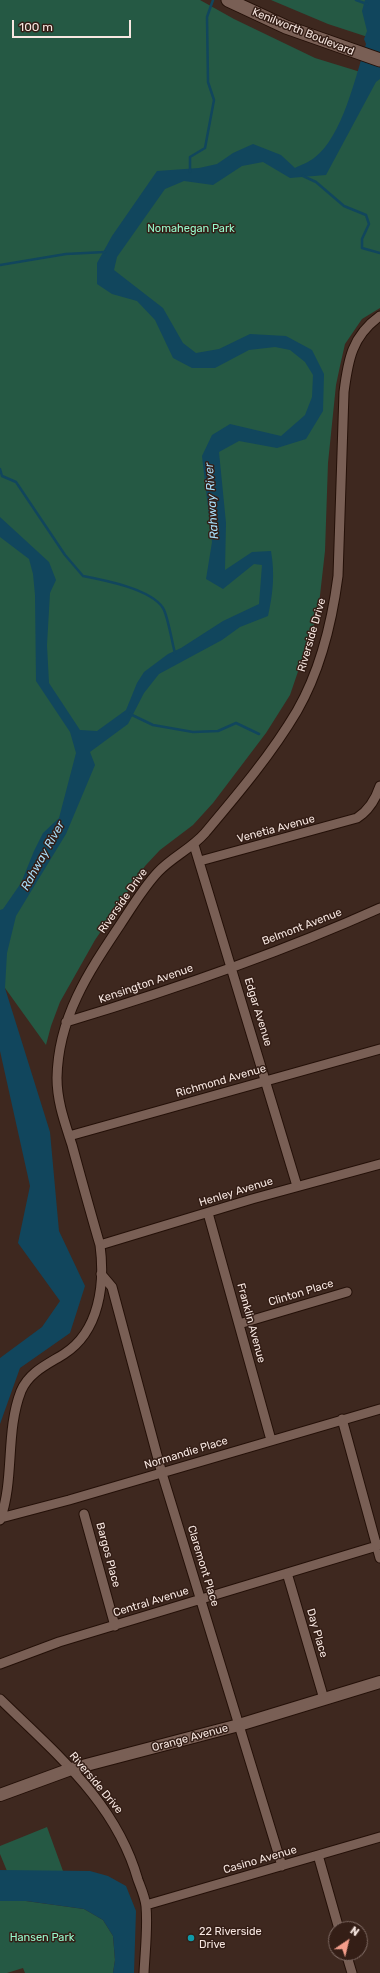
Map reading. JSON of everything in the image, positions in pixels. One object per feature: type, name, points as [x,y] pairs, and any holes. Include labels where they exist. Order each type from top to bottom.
[{"type":"main road","name":"Kenilworth Boulevard","points":[[228,0],[286,27],[361,55],[380,60]]},
{"type":"street","name":"Riverside Drive","points":[[0,1519],[5,1495],[14,1418],[21,1391],[32,1374],[71,1349],[87,1331],[93,1320],[102,1274],[100,1245],[59,1101],[57,1079],[58,1060],[66,1022],[72,1004],[87,976],[147,884],[164,865],[194,844],[276,743],[297,710],[317,664],[330,619],[338,576],[344,392],[351,351],[361,334],[380,316]]},
{"type":"street","name":"Venetia Avenue","points":[[200,861],[357,818],[364,813],[377,794],[380,786]]},
{"type":"street","name":"Edgar Avenue","points":[[194,844],[298,1186]]},
{"type":"street","name":"Belmont Avenue","points":[[232,966],[340,926],[380,908]]},
{"type":"street","name":"Kensington Avenue","points":[[66,1022],[151,996],[232,966]]},
{"type":"street","name":"Richmond Avenue","points":[[69,1136],[380,1049]]},
{"type":"street","name":"Henley Avenue","points":[[100,1245],[208,1212],[380,1164]]},
{"type":"street","name":"Franklin Avenue","points":[[208,1212],[271,1440]]},
{"type":"street","name":"Claremont Place","points":[[102,1274],[112,1287],[162,1472],[282,1866]]},
{"type":"street","name":"Clinton Place","points":[[239,1324],[347,1292]]},
{"type":"street","name":"Normandie Place","points":[[0,1519],[380,1408]]},
{"type":"street","points":[[342,1419],[378,1546],[380,1558]]},
{"type":"street","name":"Bargos Place","points":[[84,1514],[115,1626]]},
{"type":"street","name":"Central Avenue","points":[[0,1664],[59,1642],[378,1546]]},
{"type":"street","name":"Day Place","points":[[287,1573],[324,1699]]},
{"type":"street","name":"Orange Avenue","points":[[0,1794],[71,1769],[239,1725],[380,1682]]},
{"type":"street","name":"Riverside Drive","points":[[0,1699],[71,1769],[115,1824],[126,1844],[136,1870],[146,1905],[144,1973]]},
{"type":"street","name":"Casino Avenue","points":[[146,1905],[380,1837]]},
{"type":"street","points":[[318,1855],[337,1921]]},
{"type":"street","points":[[348,1961],[352,1973]]},
{"type":"green space","name":"Nomahegan Park","points":[[0,0],[200,0],[234,19],[315,58],[380,78],[380,308],[362,319],[345,344],[336,385],[328,463],[325,551],[318,613],[290,695],[266,733],[213,803],[193,825],[160,850],[145,866],[95,940],[60,1002],[46,1045],[5,988],[0,990]]},
{"type":"green space","points":[[271,0],[380,0],[380,41],[328,24]]},
{"type":"green space","points":[[47,1827],[63,1871],[7,1871],[0,1854],[0,1846]]},
{"type":"green space","name":"Hansen Park","points":[[0,1901],[26,1901],[84,1909],[103,1920],[113,1936],[115,1960],[113,1973],[25,1973],[23,1968],[7,1973],[0,1973]]},
{"type":"water","name":"Rahway River","points":[[365,0],[380,0],[380,79],[376,82],[326,175],[290,178],[263,162],[242,166],[213,185],[184,181],[165,189],[117,257],[114,270],[163,308],[183,343],[196,353],[219,349],[250,334],[286,336],[312,350],[324,374],[323,411],[306,439],[277,448],[239,441],[219,452],[226,523],[225,570],[252,552],[271,551],[273,584],[268,616],[240,627],[222,640],[159,674],[144,693],[128,724],[90,752],[95,765],[66,834],[16,916],[7,953],[5,988],[50,1132],[59,1231],[85,1286],[70,1333],[20,1368],[0,1424],[0,1358],[42,1327],[60,1301],[18,1243],[30,1186],[0,1051],[0,910],[3,909],[21,883],[43,833],[59,818],[76,753],[70,732],[36,681],[35,595],[33,574],[29,559],[0,537],[0,517],[49,562],[56,580],[50,593],[47,645],[49,683],[80,730],[97,731],[126,710],[137,683],[144,672],[168,654],[181,648],[223,621],[259,604],[262,565],[254,564],[223,589],[206,579],[212,542],[202,456],[212,435],[230,424],[281,436],[305,415],[312,397],[313,375],[305,362],[290,350],[275,347],[249,350],[215,368],[192,368],[173,358],[155,320],[137,301],[112,294],[97,284],[97,263],[112,236],[157,171],[199,168],[217,164],[233,153],[253,144],[281,155],[295,168],[314,158],[333,136],[347,105],[366,44],[364,39],[367,31],[362,11]]},
{"type":"water","points":[[0,1870],[90,1871],[108,1876],[126,1886],[136,1911],[134,1973],[113,1973],[115,1960],[113,1936],[103,1920],[84,1909],[26,1901],[0,1901]]},
{"type":"waterway","points":[[190,172],[190,157],[205,148],[214,100],[208,82],[207,17],[213,0]]},
{"type":"waterway","points":[[356,0],[367,4]]},
{"type":"waterway","points":[[303,176],[316,182],[344,206],[366,215],[369,224],[362,239],[362,248],[380,253]]},
{"type":"waterway","points":[[0,265],[66,254],[105,252]]},
{"type":"waterway","points":[[0,469],[2,476],[16,482],[65,555],[83,576],[126,586],[157,601],[165,612],[175,653]]},
{"type":"waterway","points":[[130,714],[153,725],[193,732],[218,731],[236,723],[259,734]]},
{"type":"place","name":"22 Riverside Drive","points":[[191,1938]]}]
